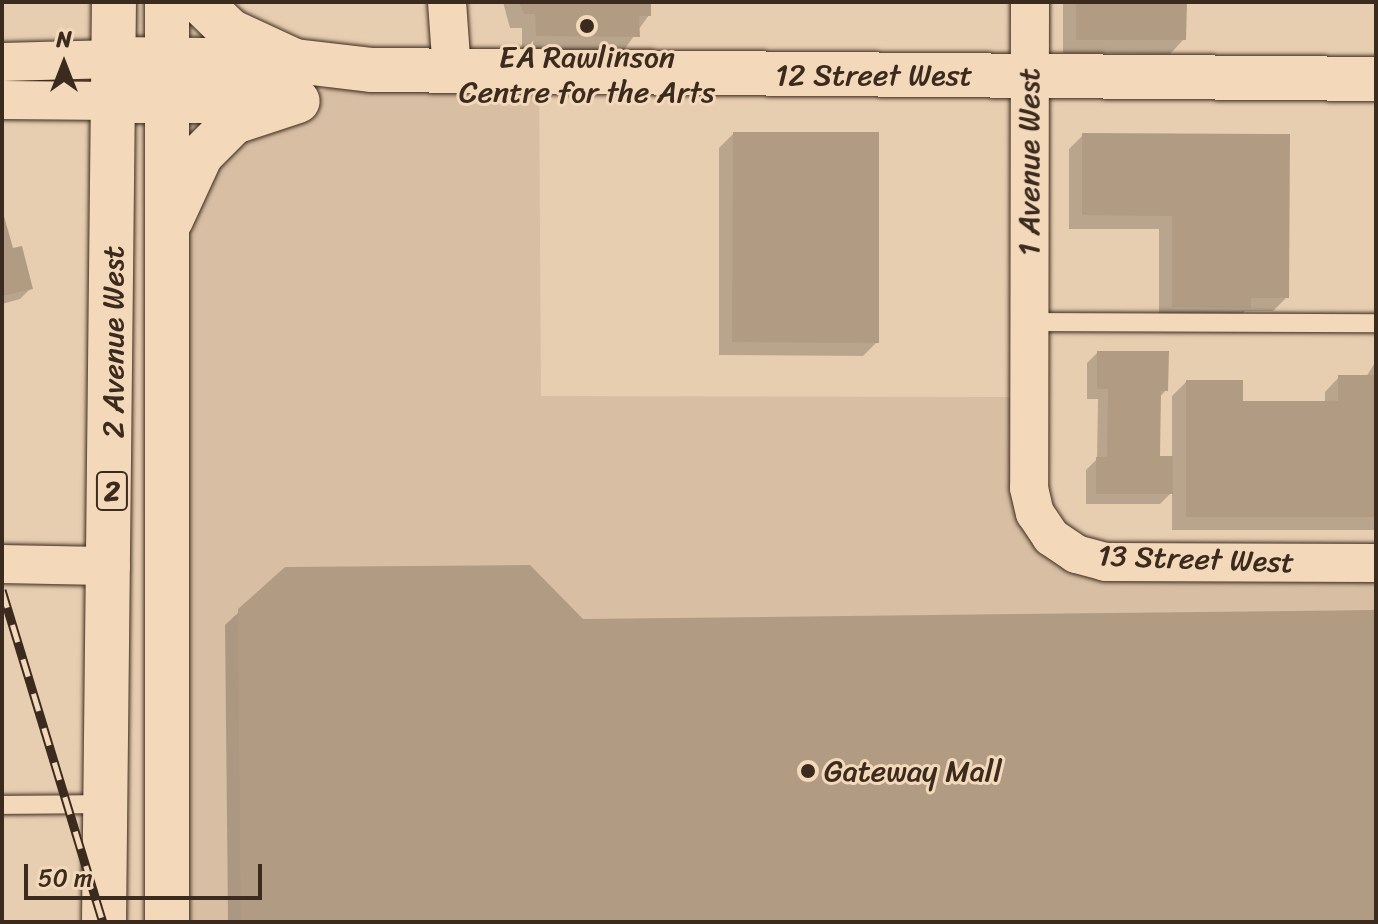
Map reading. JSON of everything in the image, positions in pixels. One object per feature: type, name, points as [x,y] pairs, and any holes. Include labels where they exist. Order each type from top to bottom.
[{"type":"main road","name":"2 Avenue West","points":[[104,922],[111,566],[114,2]]},
{"type":"main road","name":"2 Avenue West","points":[[167,2],[167,922]]},
{"type":"main road","points":[[165,233],[201,155],[234,122],[296,81],[230,31],[200,2]]},
{"type":"main road","name":"12 Street West","points":[[115,80],[296,81],[372,70],[1376,79]]},
{"type":"street","points":[[447,2],[452,71]]},
{"type":"street","name":"1 Avenue West","points":[[1029,322],[1030,2]]},
{"type":"street","name":"12 Street West","points":[[2,62],[115,80]]},
{"type":"street","name":"12 Street West","points":[[2,100],[115,80]]},
{"type":"street","name":"13 Street West","points":[[1029,322],[1029,488],[1035,513],[1051,537],[1076,554],[1105,562],[1376,563]]},
{"type":"street","points":[[2,564],[111,566]]},
{"type":"lane","points":[[1029,322],[1376,323]]},
{"type":"lane","points":[[2,805],[108,804]]},
{"type":"shaded area","points":[[372,70],[539,72],[541,396],[1029,397],[1029,488],[1076,554],[1376,563],[1376,922],[167,922],[165,233],[201,155],[298,101]]},
{"type":"building","name":"EA Rawlinson Centre for the Arts","points":[[519,2],[651,2],[651,16],[639,16],[640,37],[536,36],[535,14],[524,14]]},
{"type":"building","points":[[1076,2],[1187,2],[1186,40],[1076,40]]},
{"type":"building","points":[[733,132],[879,132],[879,343],[732,342]]},
{"type":"building","points":[[1082,133],[1290,134],[1289,298],[1251,298],[1251,308],[1172,307],[1172,216],[1082,215]]},
{"type":"building","points":[[2,209],[13,248],[22,246],[33,289],[2,296]]},
{"type":"building","points":[[1097,351],[1169,351],[1168,391],[1161,391],[1160,456],[1173,456],[1173,494],[1096,494],[1096,457],[1107,457],[1108,389],[1097,389]]},
{"type":"building","points":[[1338,375],[1376,375],[1376,517],[1186,517],[1186,380],[1243,380],[1243,401],[1338,401]]},
{"type":"building","name":"Gateway Mall","points":[[530,565],[583,619],[1376,610],[1376,922],[241,922],[238,609],[285,567]]},
{"type":"railway","points":[[2,590],[103,922]]},
{"type":"place","name":"EA Rawlinson Centre for the Arts","points":[[587,26]]},
{"type":"place","name":"Gateway Mall","points":[[808,771]]}]
